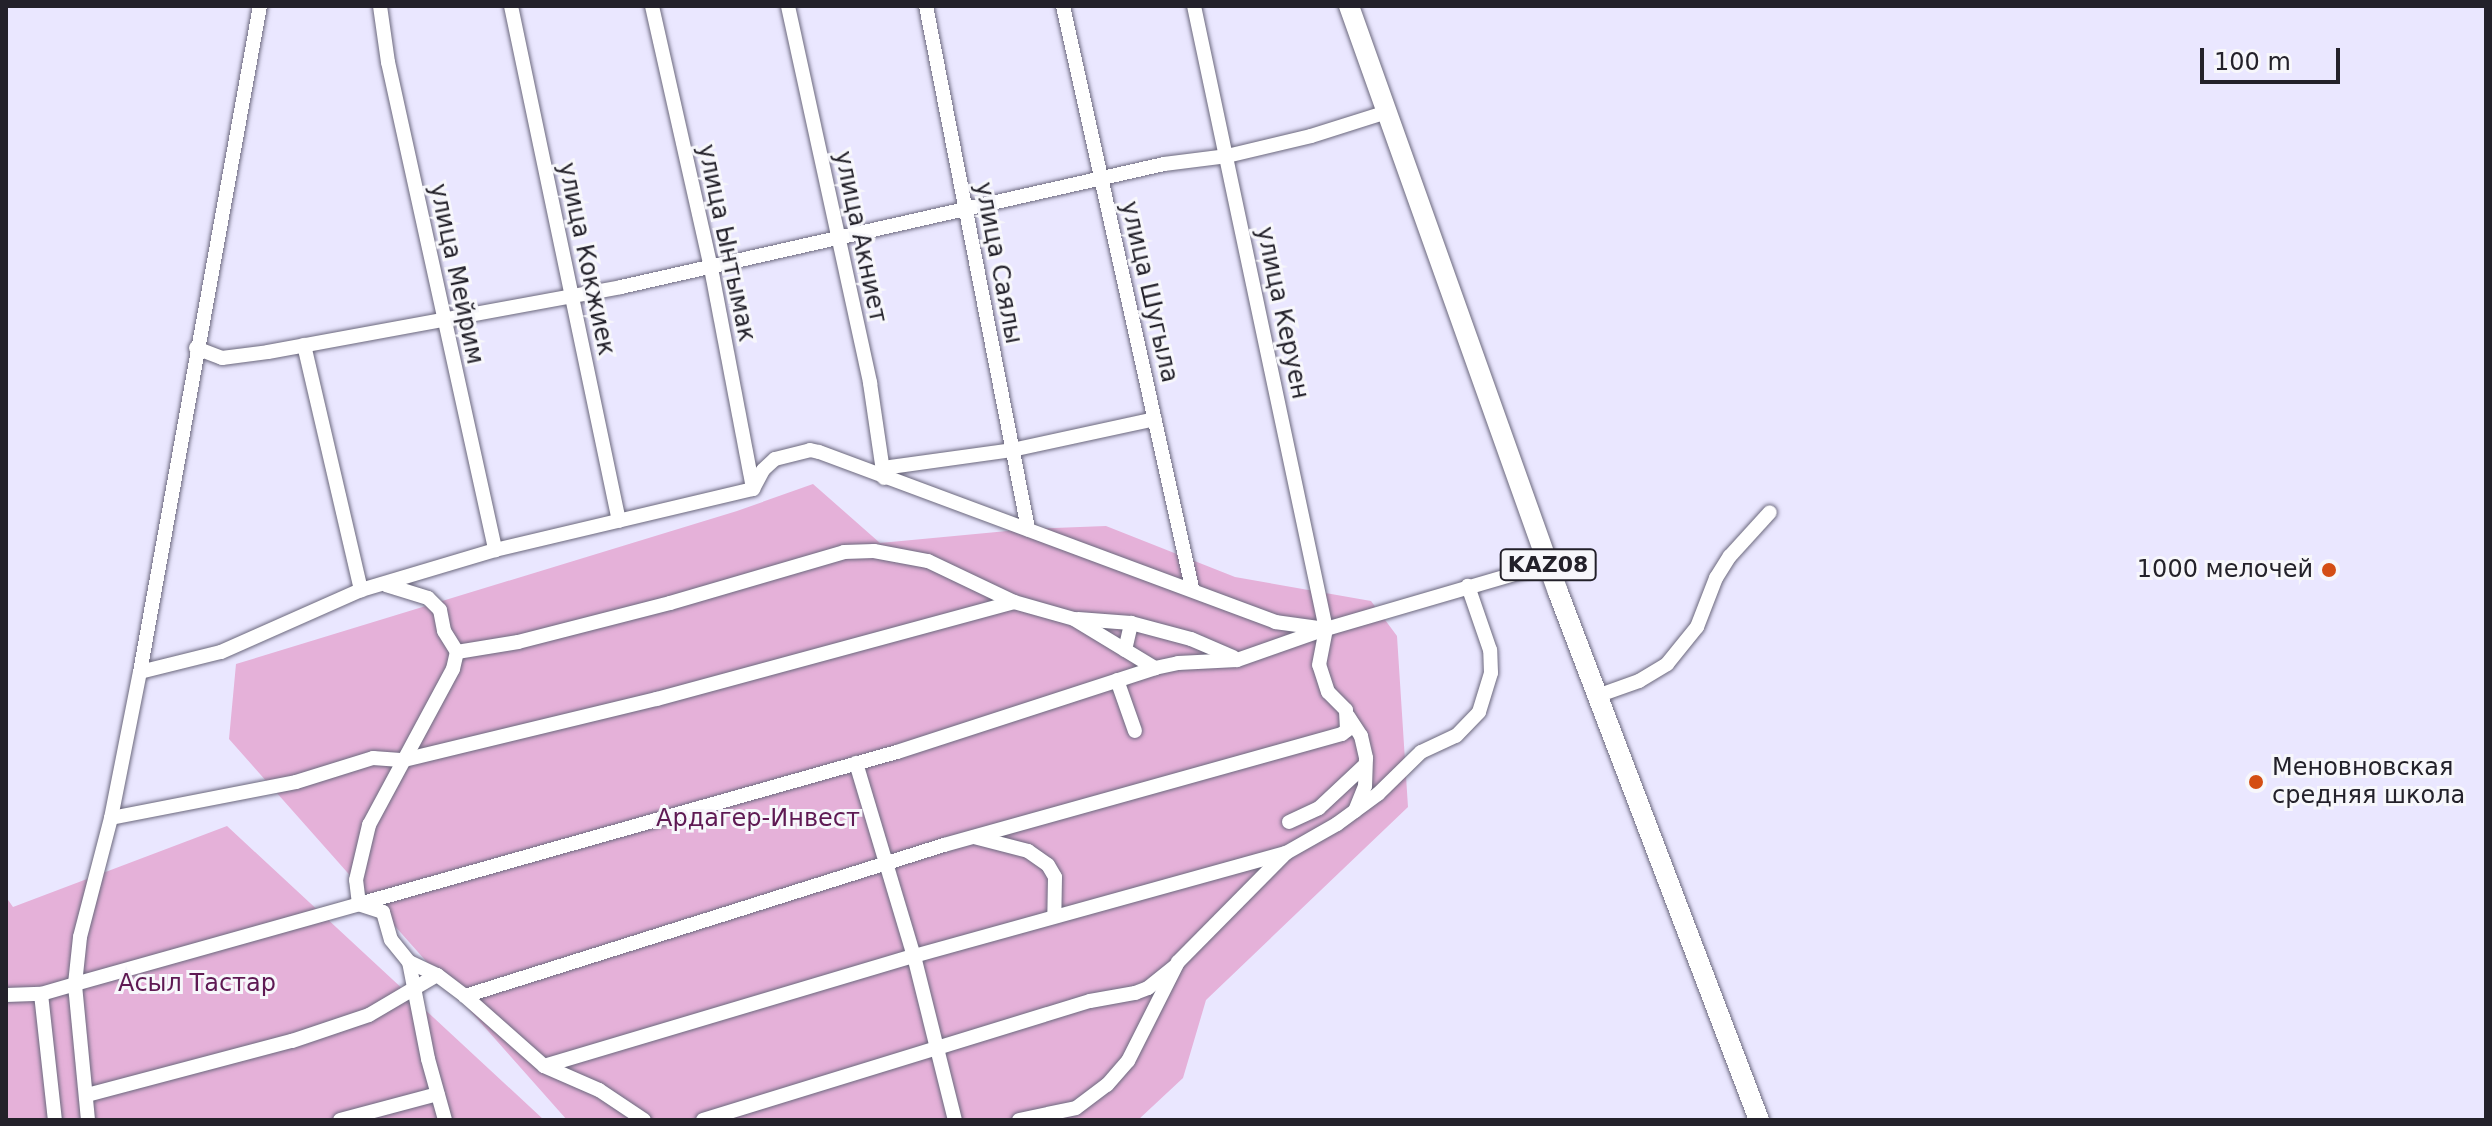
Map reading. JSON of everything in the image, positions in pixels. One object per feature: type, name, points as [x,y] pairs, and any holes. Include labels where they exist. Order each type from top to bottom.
[{"type":"highway","name":"KAZ08","points":[[1349,6],[1548,564],[1759,1120]]},
{"type":"street","points":[[88,1120],[75,984],[80,937],[111,818],[140,672],[260,6]]},
{"type":"street","name":"улица Мейрим","points":[[380,6],[388,62],[495,550]]},
{"type":"street","name":"улица Кокжиек","points":[[511,6],[619,521]]},
{"type":"street","name":"улица Ынтымак","points":[[652,6],[711,268],[753,489]]},
{"type":"street","name":"улица Акниет","points":[[788,6],[870,383],[883,473]]},
{"type":"street","name":"улица Саялы","points":[[926,6],[1028,529]]},
{"type":"street","name":"улица Шугыла","points":[[1063,6],[1192,588]]},
{"type":"street","name":"улица Керуен","points":[[1194,6],[1326,629]]},
{"type":"street","points":[[196,348],[222,358],[443,320],[711,268],[1164,164],[1227,156],[1311,136],[1387,112]]},
{"type":"street","points":[[304,345],[361,590]]},
{"type":"street","points":[[883,473],[1012,450],[1155,419]]},
{"type":"street","points":[[140,672],[221,652],[361,590],[495,550],[753,489],[763,470],[775,459],[810,450],[883,473],[1275,622],[1326,629]]},
{"type":"street","points":[[1597,696],[1639,681],[1667,664],[1697,627],[1716,578],[1730,556],[1770,512]]},
{"type":"street","points":[[457,652],[518,642],[670,603],[844,552],[874,551],[928,561],[1014,602],[1074,619],[1131,623],[1191,639],[1237,660]]},
{"type":"street","points":[[6,995],[41,994],[856,763],[1155,668],[1178,663],[1237,660],[1326,629],[1548,564]]},
{"type":"street","points":[[359,904],[356,880],[369,825],[453,669],[457,652],[444,631],[440,610],[428,598],[385,585]]},
{"type":"street","points":[[703,1120],[1090,1001],[1148,988],[1176,965],[1286,853],[1355,811],[1421,752],[1456,736],[1479,712],[1491,673],[1490,650],[1468,586]]},
{"type":"street","points":[[111,818],[296,782],[373,758],[404,760],[657,699],[1014,602]]},
{"type":"street","points":[[1074,619],[1155,668]]},
{"type":"street","points":[[1125,650],[1131,623]]},
{"type":"street","points":[[1326,629],[1318,655],[1322,681],[1361,736],[1365,786],[1355,811]]},
{"type":"street","points":[[1117,680],[1135,731]]},
{"type":"street","points":[[465,996],[973,837],[1342,734],[1347,730],[1348,716]]},
{"type":"street","points":[[856,763],[914,956],[955,1120]]},
{"type":"street","points":[[1289,822],[1319,808],[1364,766]]},
{"type":"street","points":[[973,837],[1028,851],[1048,865],[1055,877],[1054,916]]},
{"type":"street","points":[[544,1066],[914,956],[1286,853]]},
{"type":"street","points":[[359,904],[383,912],[391,940],[409,962],[437,975],[465,996],[544,1066],[599,1090],[644,1120]]},
{"type":"street","points":[[409,962],[445,1120]]},
{"type":"street","points":[[1019,1120],[1076,1108],[1107,1085],[1128,1061],[1176,965]]},
{"type":"street","points":[[87,1095],[292,1041],[369,1015],[437,975]]},
{"type":"street","points":[[41,994],[55,1120]]},
{"type":"street","points":[[340,1120],[438,1094]]},
{"type":"green space","name":"Ардагер-Инвест","points":[[813,484],[880,543],[1028,529],[1106,526],[1235,577],[1371,601],[1397,636],[1408,807],[1206,1000],[1183,1078],[1138,1120],[567,1120],[229,739],[236,664],[737,511]]},
{"type":"green space","name":"Асыл Тастар","points":[[227,826],[544,1120],[6,1120],[6,897],[13,907]]},
{"type":"place","name":"1000 мелочей","points":[[2329,570]]},
{"type":"place","name":"Меновновская средняя школа","points":[[2256,782]]}]
